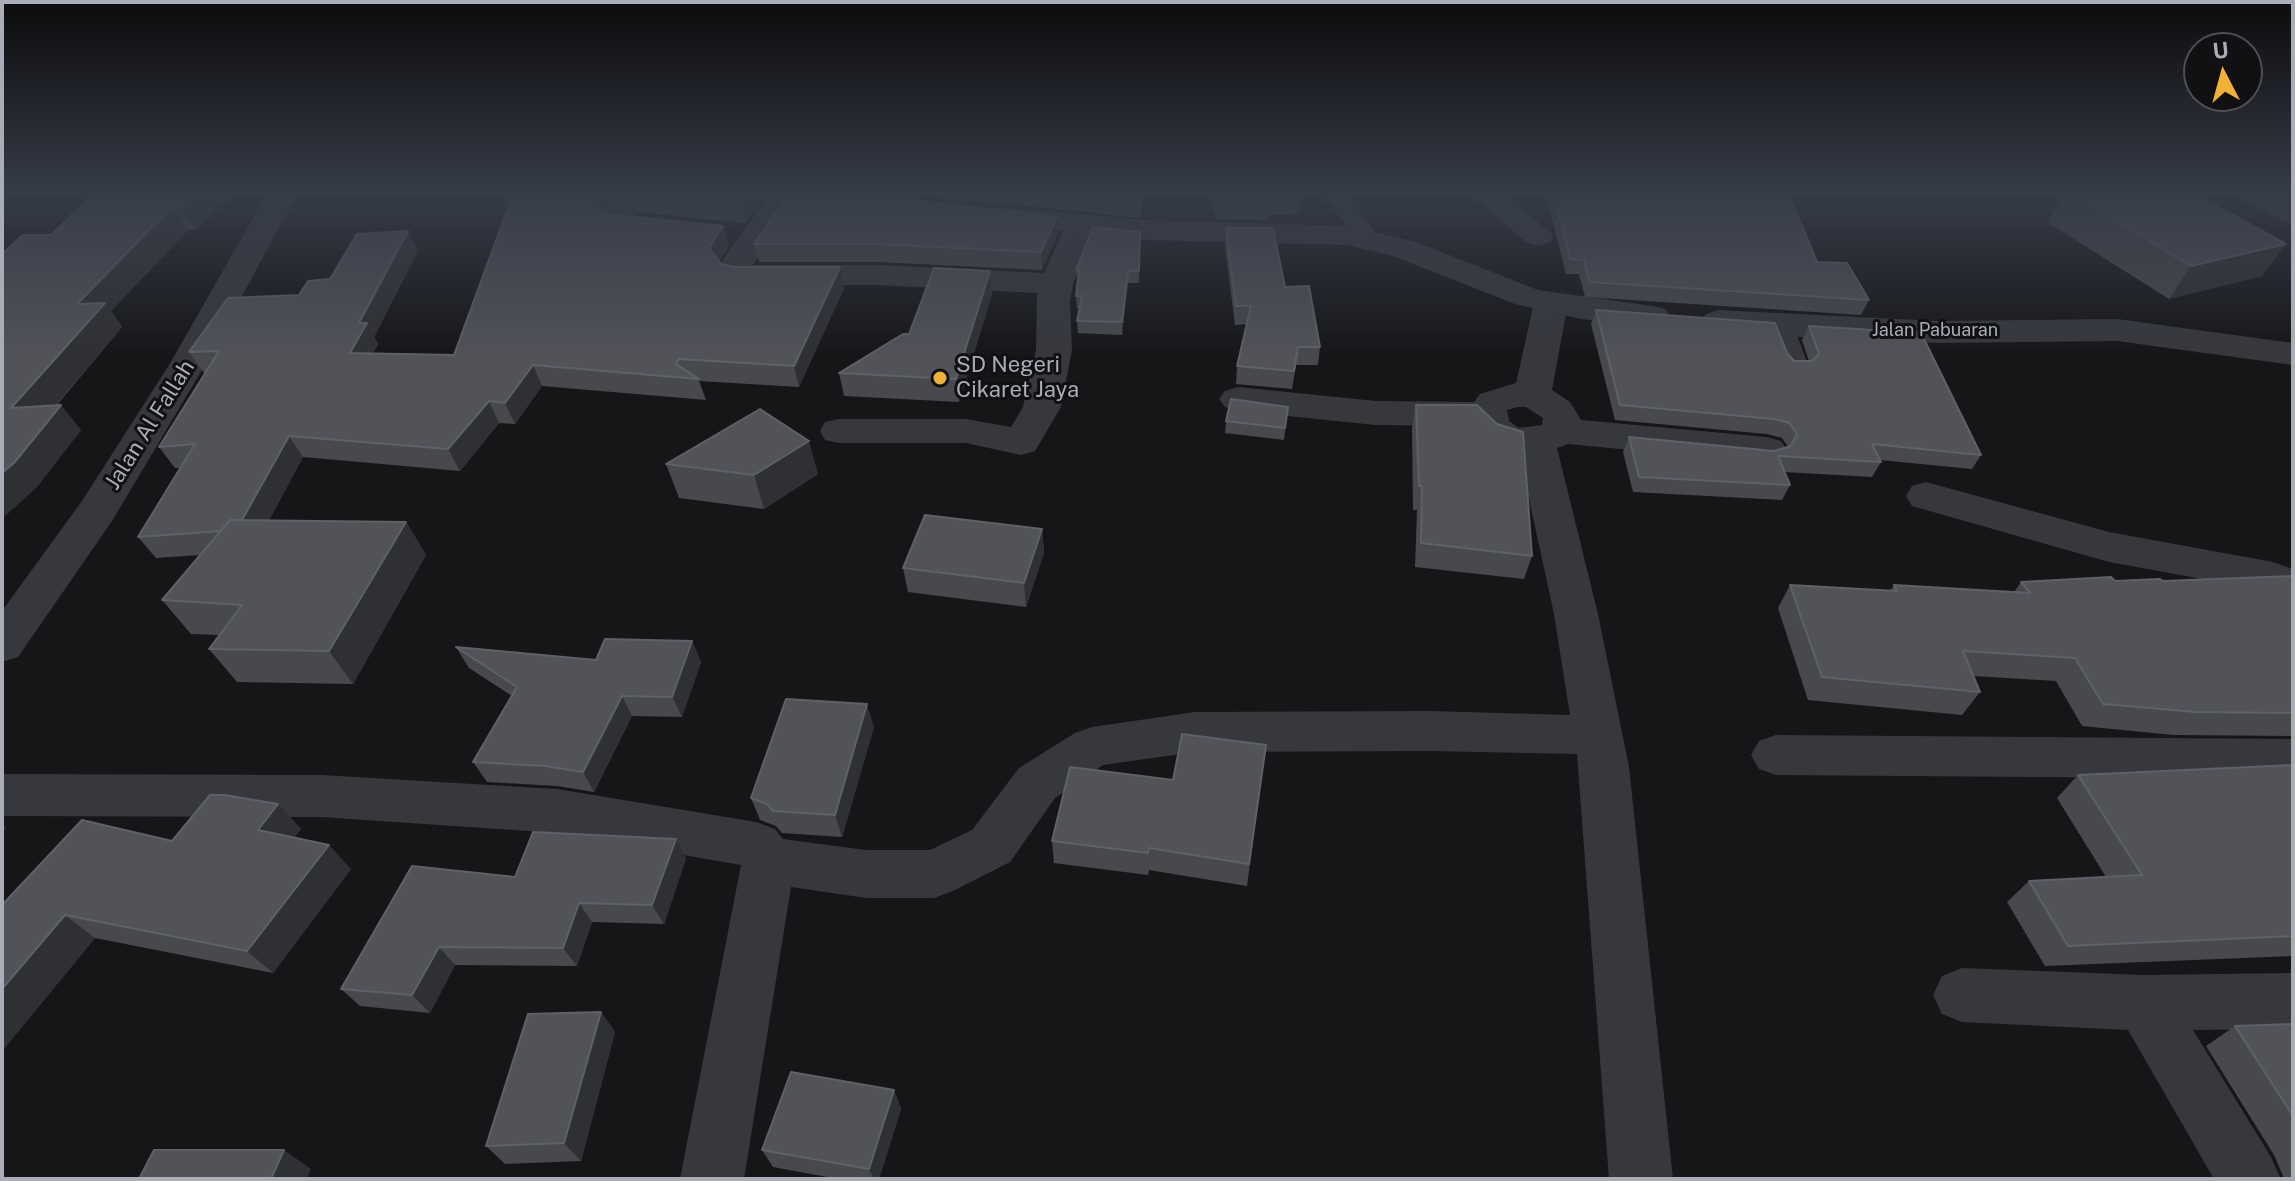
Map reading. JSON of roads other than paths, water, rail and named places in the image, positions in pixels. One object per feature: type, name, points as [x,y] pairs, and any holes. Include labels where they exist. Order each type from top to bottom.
[{"type":"street","name":"Jalan Al Fallah","points":[[2,645],[97,511],[163,405],[251,249]]},
{"type":"street","points":[[731,249],[740,275],[878,275],[1056,284]]},
{"type":"street","points":[[839,431],[966,431],[1021,442],[1042,407],[1054,350],[1053,302],[1056,284],[1070,249]]},
{"type":"street","name":"Jalan Pabuaran","points":[[1403,249],[1507,291],[1588,311],[1780,325],[1938,332],[2117,330],[2293,354]]},
{"type":"street","points":[[1551,303],[1543,423],[1604,767],[1641,1179]]},
{"type":"street","points":[[1238,399],[1376,413],[1488,414],[1492,426],[1505,435],[1543,423],[1767,450]]},
{"type":"street","points":[[1926,496],[2109,547],[2258,573],[2293,586]]},
{"type":"street","points":[[769,860],[866,874],[934,874],[991,846],[1037,783],[1092,747],[1195,732],[1430,731],[1598,735]]},
{"type":"street","points":[[1776,755],[2293,759]]},
{"type":"street","points":[[2,795],[321,796],[557,811],[747,842],[762,849],[769,860],[712,1179]]},
{"type":"street","points":[[1962,995],[2144,1003],[2293,1001]]},
{"type":"street","points":[[2144,1003],[2249,1179]]},
{"type":"lane","points":[[1780,325],[1796,367]]},
{"type":"place","name":"SD Negeri Cikaret Jaya","points":[[940,378]]}]
